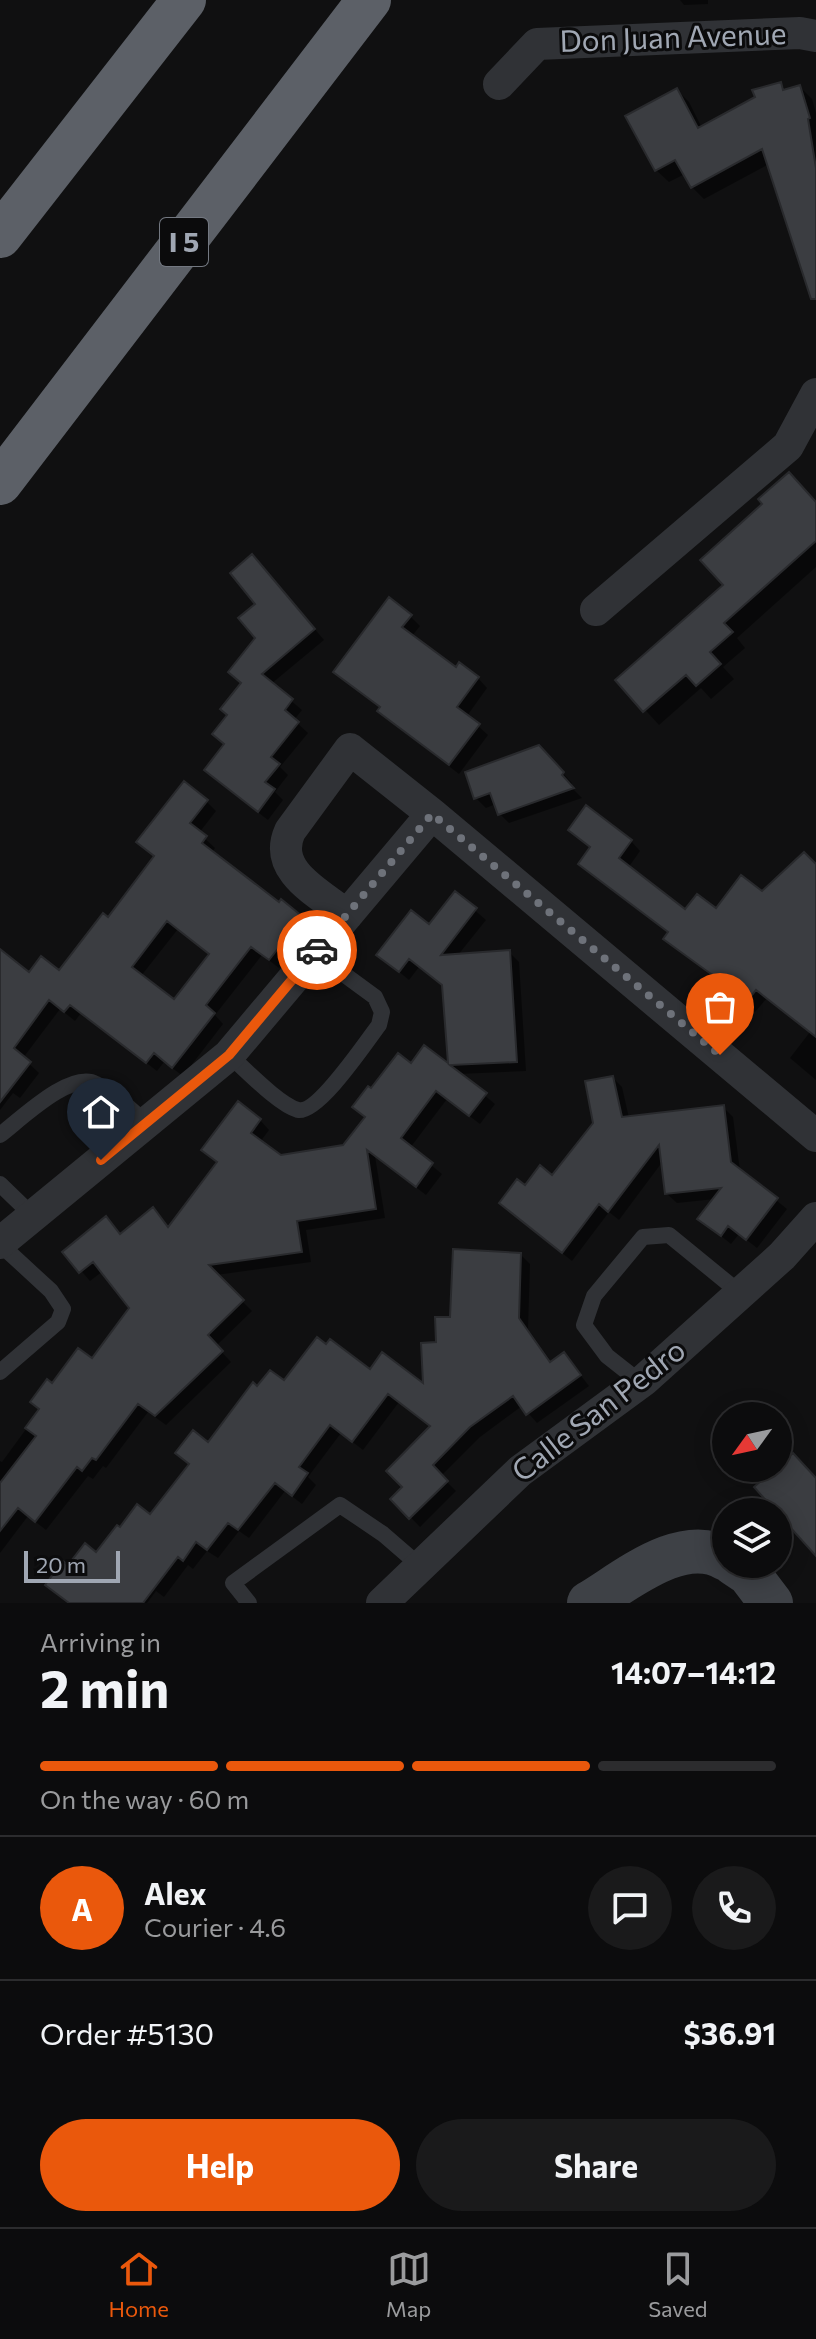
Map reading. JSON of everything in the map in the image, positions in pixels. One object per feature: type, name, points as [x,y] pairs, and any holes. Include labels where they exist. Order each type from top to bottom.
[{"type":"highway","points":[[0,236],[184,0]]},
{"type":"highway","name":"I 5","points":[[0,483],[369,0]]},
{"type":"street","name":"Don Juan Avenue","points":[[499,84],[537,44],[800,33],[816,36]]},
{"type":"street","points":[[596,610],[788,446],[816,394]]},
{"type":"street","points":[[347,915],[293,873],[286,859],[284,843],[350,749],[816,1136]]},
{"type":"street","points":[[0,1244],[229,1055],[432,814]]},
{"type":"street","name":"Calle San Pedro","points":[[382,1603],[520,1471],[640,1382],[782,1256],[816,1218]]},
{"type":"street","points":[[589,1603],[662,1560],[691,1551],[712,1555]]},
{"type":"lane","points":[[229,1055],[297,1110],[306,1110],[320,1100],[379,1025],[382,1012],[375,997],[315,953]]},
{"type":"lane","points":[[0,1135],[60,1090],[85,1080],[97,1084],[147,1123]]},
{"type":"lane","points":[[0,1184],[33,1216]]},
{"type":"lane","points":[[640,1382],[607,1356],[584,1325],[594,1296],[643,1237],[669,1235],[740,1293]]},
{"type":"lane","points":[[0,1244],[51,1291],[63,1309],[58,1322],[0,1372]]},
{"type":"lane","points":[[249,1603],[233,1583],[340,1505],[383,1534],[420,1566]]},
{"type":"building","points":[[781,82],[783,90],[800,85],[810,118],[816,168],[816,299],[811,299],[762,149],[691,188],[675,160],[655,171],[625,116],[677,88],[698,128],[755,97],[752,90]]},
{"type":"building","points":[[789,472],[816,502],[816,541],[724,623],[733,632],[710,652],[721,664],[696,686],[686,675],[643,712],[615,680],[723,585],[700,560],[762,504],[758,499]]},
{"type":"building","points":[[252,554],[315,629],[262,674],[293,699],[285,710],[299,722],[271,757],[280,764],[265,782],[275,789],[258,812],[204,770],[224,744],[212,734],[227,715],[220,709],[241,683],[228,672],[255,638],[238,618],[255,604],[230,573]]},
{"type":"building","points":[[389,597],[412,615],[402,627],[456,667],[459,662],[479,677],[457,707],[480,724],[449,765],[377,711],[380,707],[333,672]]},
{"type":"building","points":[[539,745],[574,788],[498,815],[490,793],[474,799],[465,772]]},
{"type":"building","points":[[184,781],[208,800],[190,823],[207,836],[202,843],[303,917],[269,960],[251,947],[206,1005],[215,1013],[172,1068],[154,1053],[146,1063],[70,1005],[64,1012],[49,1000],[14,1048],[31,1062],[0,1102],[0,949],[29,972],[41,956],[59,970],[103,913],[108,917],[154,856],[136,842]],"holes":[[[167,921],[209,954],[174,999],[132,967]]]},
{"type":"building","points":[[586,805],[632,840],[619,858],[685,909],[697,894],[716,908],[741,875],[762,891],[804,852],[816,864],[816,1037],[756,990],[745,1004],[720,984],[722,982],[663,939],[668,932],[578,864],[590,847],[568,830]]},
{"type":"building","points":[[455,891],[477,908],[441,955],[510,950],[517,1062],[450,1065],[487,1093],[469,1116],[436,1091],[401,1138],[433,1163],[416,1187],[367,1150],[376,1209],[297,1221],[302,1252],[209,1265],[244,1300],[208,1335],[223,1351],[155,1416],[138,1404],[96,1460],[92,1458],[82,1471],[77,1467],[35,1522],[18,1508],[0,1531],[0,1483],[36,1436],[25,1428],[39,1409],[30,1402],[47,1379],[52,1383],[78,1348],[92,1358],[129,1308],[93,1262],[79,1273],[62,1252],[106,1216],[120,1234],[153,1207],[168,1227],[217,1162],[201,1150],[238,1101],[261,1119],[251,1133],[281,1155],[343,1145],[365,1117],[352,1107],[398,1053],[411,1063],[424,1045],[448,1063],[442,985],[409,959],[399,972],[376,955],[411,910],[429,924]]},
{"type":"building","points":[[613,1076],[622,1117],[724,1105],[731,1162],[778,1198],[746,1240],[728,1226],[721,1236],[697,1219],[721,1188],[665,1194],[659,1145],[608,1212],[599,1204],[562,1253],[499,1203],[517,1179],[525,1185],[540,1165],[552,1175],[593,1123],[585,1081]]},
{"type":"building","points":[[453,1249],[521,1253],[519,1318],[550,1362],[564,1352],[581,1375],[526,1415],[513,1396],[470,1427],[433,1465],[448,1481],[409,1519],[390,1499],[402,1487],[386,1471],[430,1426],[388,1394],[352,1442],[330,1425],[299,1467],[308,1473],[292,1496],[275,1483],[238,1530],[228,1523],[207,1550],[196,1542],[183,1561],[178,1557],[143,1603],[69,1603],[45,1585],[63,1561],[68,1565],[85,1543],[96,1552],[137,1504],[150,1514],[189,1464],[175,1453],[193,1430],[208,1442],[253,1382],[257,1386],[270,1370],[284,1380],[317,1337],[326,1344],[330,1339],[370,1369],[382,1352],[423,1383],[421,1343],[436,1342],[435,1317],[450,1317]]},
{"type":"building","points":[[792,1454],[816,1478],[816,1556],[792,1529],[792,1498],[764,1498],[754,1487],[760,1482],[792,1482]]},
{"type":"way so far","points":[[317,950],[432,814],[720,1055]]},
{"type":"route","points":[[101,1160],[229,1055],[317,950]]}]
